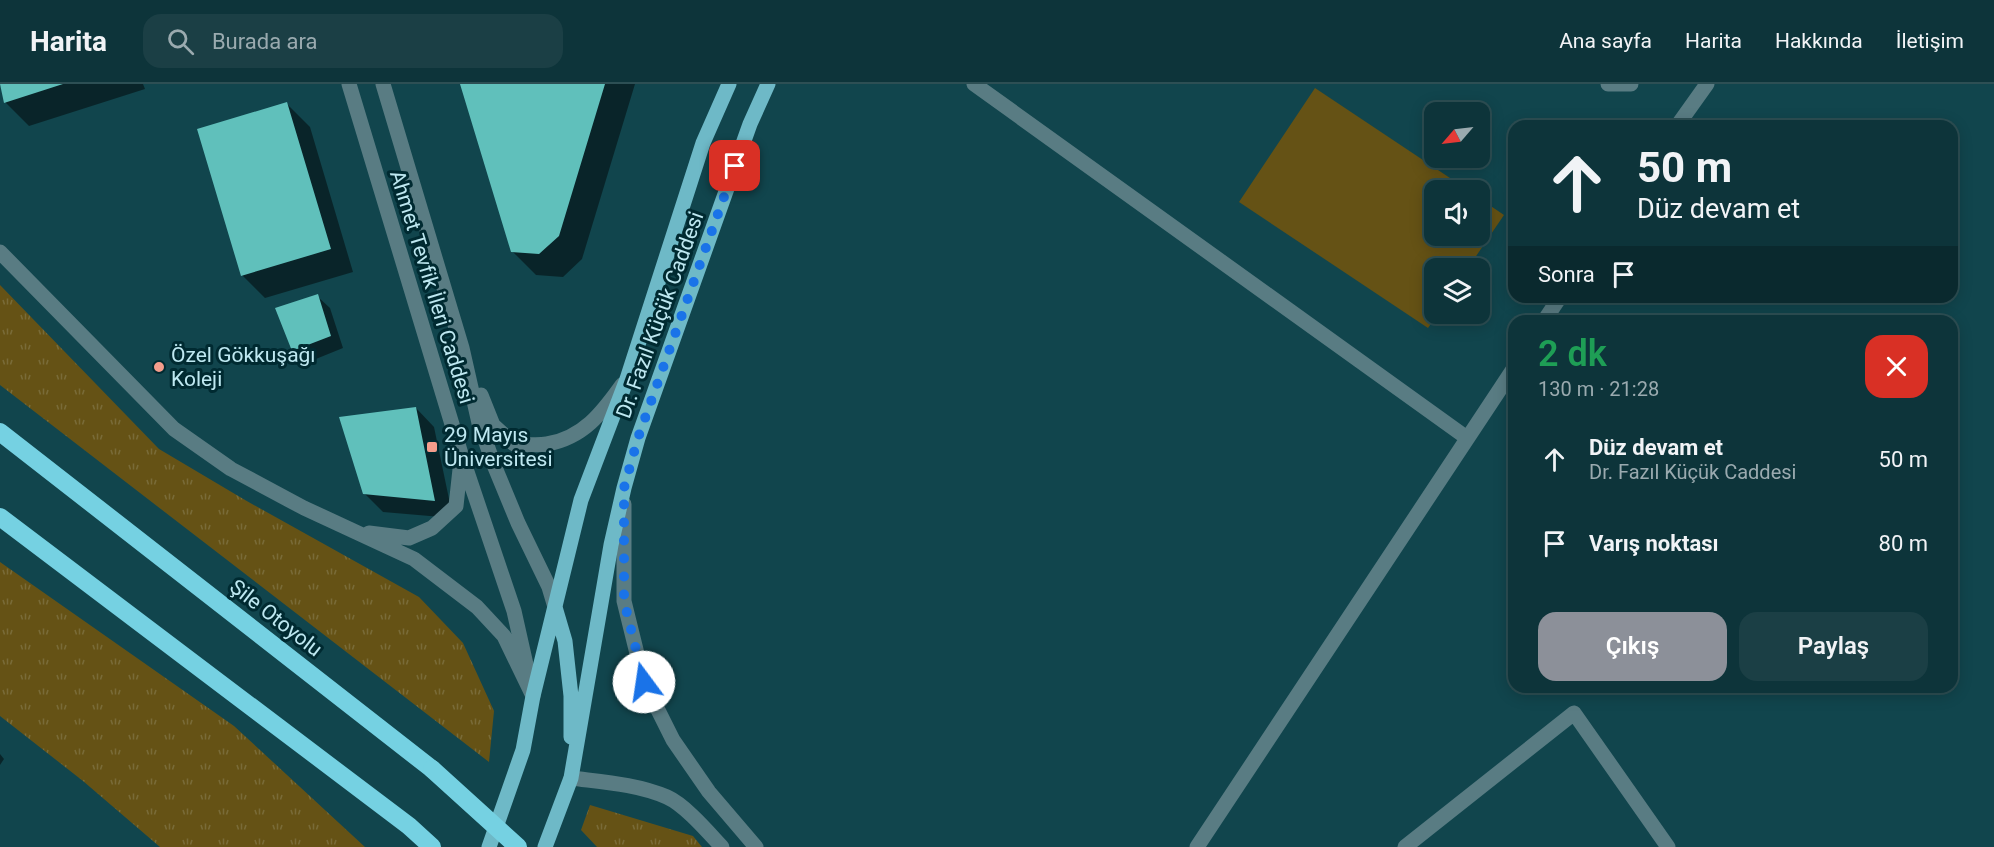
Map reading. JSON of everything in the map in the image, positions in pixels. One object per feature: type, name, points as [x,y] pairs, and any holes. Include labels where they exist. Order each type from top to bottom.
[{"type":"highway","name":"Şile Otoyolu","points":[[0,432],[432,769],[518,847]]},
{"type":"highway","points":[[0,517],[410,826],[432,847]]},
{"type":"main road","name":"Dr. Fazıl Küçük Caddesi","points":[[533,696],[580,501],[627,379],[703,143],[729,84]]},
{"type":"main road","name":"Dr. Fazıl Küçük Caddesi","points":[[571,778],[611,545],[638,438],[750,124],[768,84]]},
{"type":"main road","points":[[545,847],[571,778],[571,696],[565,641],[555,607]]},
{"type":"main road","name":"Ahmet Tevfik İleri Caddesi","points":[[489,847],[523,750],[533,696]]},
{"type":"street","name":"Ahmet Tevfik İleri Caddesi","points":[[349,84],[461,454],[514,611],[533,696]]},
{"type":"street","name":"Ahmet Tevfik İleri Caddesi","points":[[383,84],[462,348],[479,423],[518,523],[549,586],[555,607]]},
{"type":"street","points":[[974,84],[1467,438]]},
{"type":"street","points":[[1608,84],[1631,84]]},
{"type":"street","points":[[1681,120],[1707,84]]},
{"type":"street","points":[[0,252],[174,429],[231,469],[355,532],[414,559],[477,607],[504,636],[533,696]]},
{"type":"street","points":[[462,348],[493,425],[514,444],[547,444],[580,433],[605,409],[627,379]]},
{"type":"street","points":[[1197,847],[1508,377]]},
{"type":"street","points":[[355,532],[409,538],[432,528],[456,506],[461,454]]},
{"type":"street","points":[[624,488],[624,601],[644,682],[673,740],[709,792],[756,847]]},
{"type":"street","points":[[1405,847],[1574,713],[1668,847]]},
{"type":"street","points":[[571,778],[625,785],[668,797],[699,821],[722,847]]},
{"type":"green space","points":[[1315,88],[1424,161],[1424,168],[1435,168],[1453,180],[1424,180],[1424,246],[1483,246],[1475,258],[1424,258],[1424,324],[1431,324],[1428,328],[1239,202]]},
{"type":"green space","points":[[1490,205],[1504,215],[1490,236]]},
{"type":"green space","points":[[0,285],[159,449],[419,597],[463,643],[494,711],[489,762],[0,385]]},
{"type":"green space","points":[[0,562],[234,726],[365,847],[160,847],[83,781],[0,716]]},
{"type":"green space","points":[[590,805],[693,836],[702,847],[597,847],[581,830]]},
{"type":"building","points":[[0,84],[63,84],[4,103]]},
{"type":"building","points":[[460,84],[605,84],[559,236],[539,254],[511,252]]},
{"type":"building","points":[[287,102],[331,249],[241,276],[197,129]]},
{"type":"building","points":[[318,294],[331,336],[292,351],[275,308]]},
{"type":"building","points":[[416,407],[435,501],[363,494],[339,417]]},
{"type":"place","name":"Özel Gökkuşağı Koleji","points":[[159,367]]},
{"type":"place","name":"29 Mayıs Üniversitesi","points":[[432,447]]},
{"type":"route","points":[[644,682],[624,601],[624,488],[638,438],[735,166]]}]
